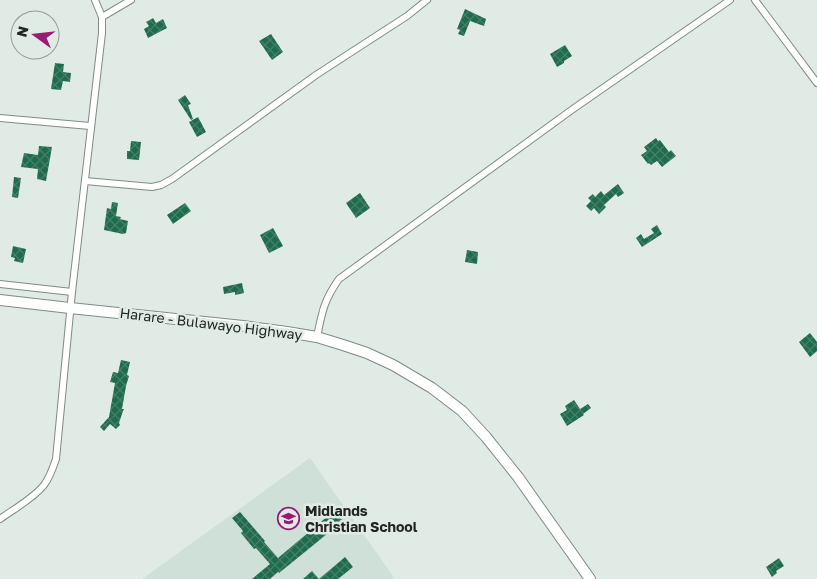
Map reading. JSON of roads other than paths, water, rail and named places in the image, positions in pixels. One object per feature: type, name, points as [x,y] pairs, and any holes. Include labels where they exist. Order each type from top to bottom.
[{"type":"highway","name":"Harare - Bulawayo Highway","points":[[0,300],[243,326],[317,337],[367,353],[393,365],[432,388],[462,411],[486,437],[518,477],[590,579]]},
{"type":"street","points":[[0,519],[36,493],[50,474],[56,459],[70,308],[102,33],[102,17],[95,0]]},
{"type":"street","points":[[102,17],[131,0]]},
{"type":"street","points":[[85,181],[152,187],[161,185],[316,75],[407,16],[427,0]]},
{"type":"street","points":[[317,337],[322,311],[329,293],[339,279],[573,109],[730,0]]},
{"type":"street","points":[[755,0],[817,83]]},
{"type":"street","points":[[0,118],[90,126]]},
{"type":"street","points":[[0,284],[72,292]]},
{"type":"place","name":"Midlands Christian School","points":[[289,519]]}]
